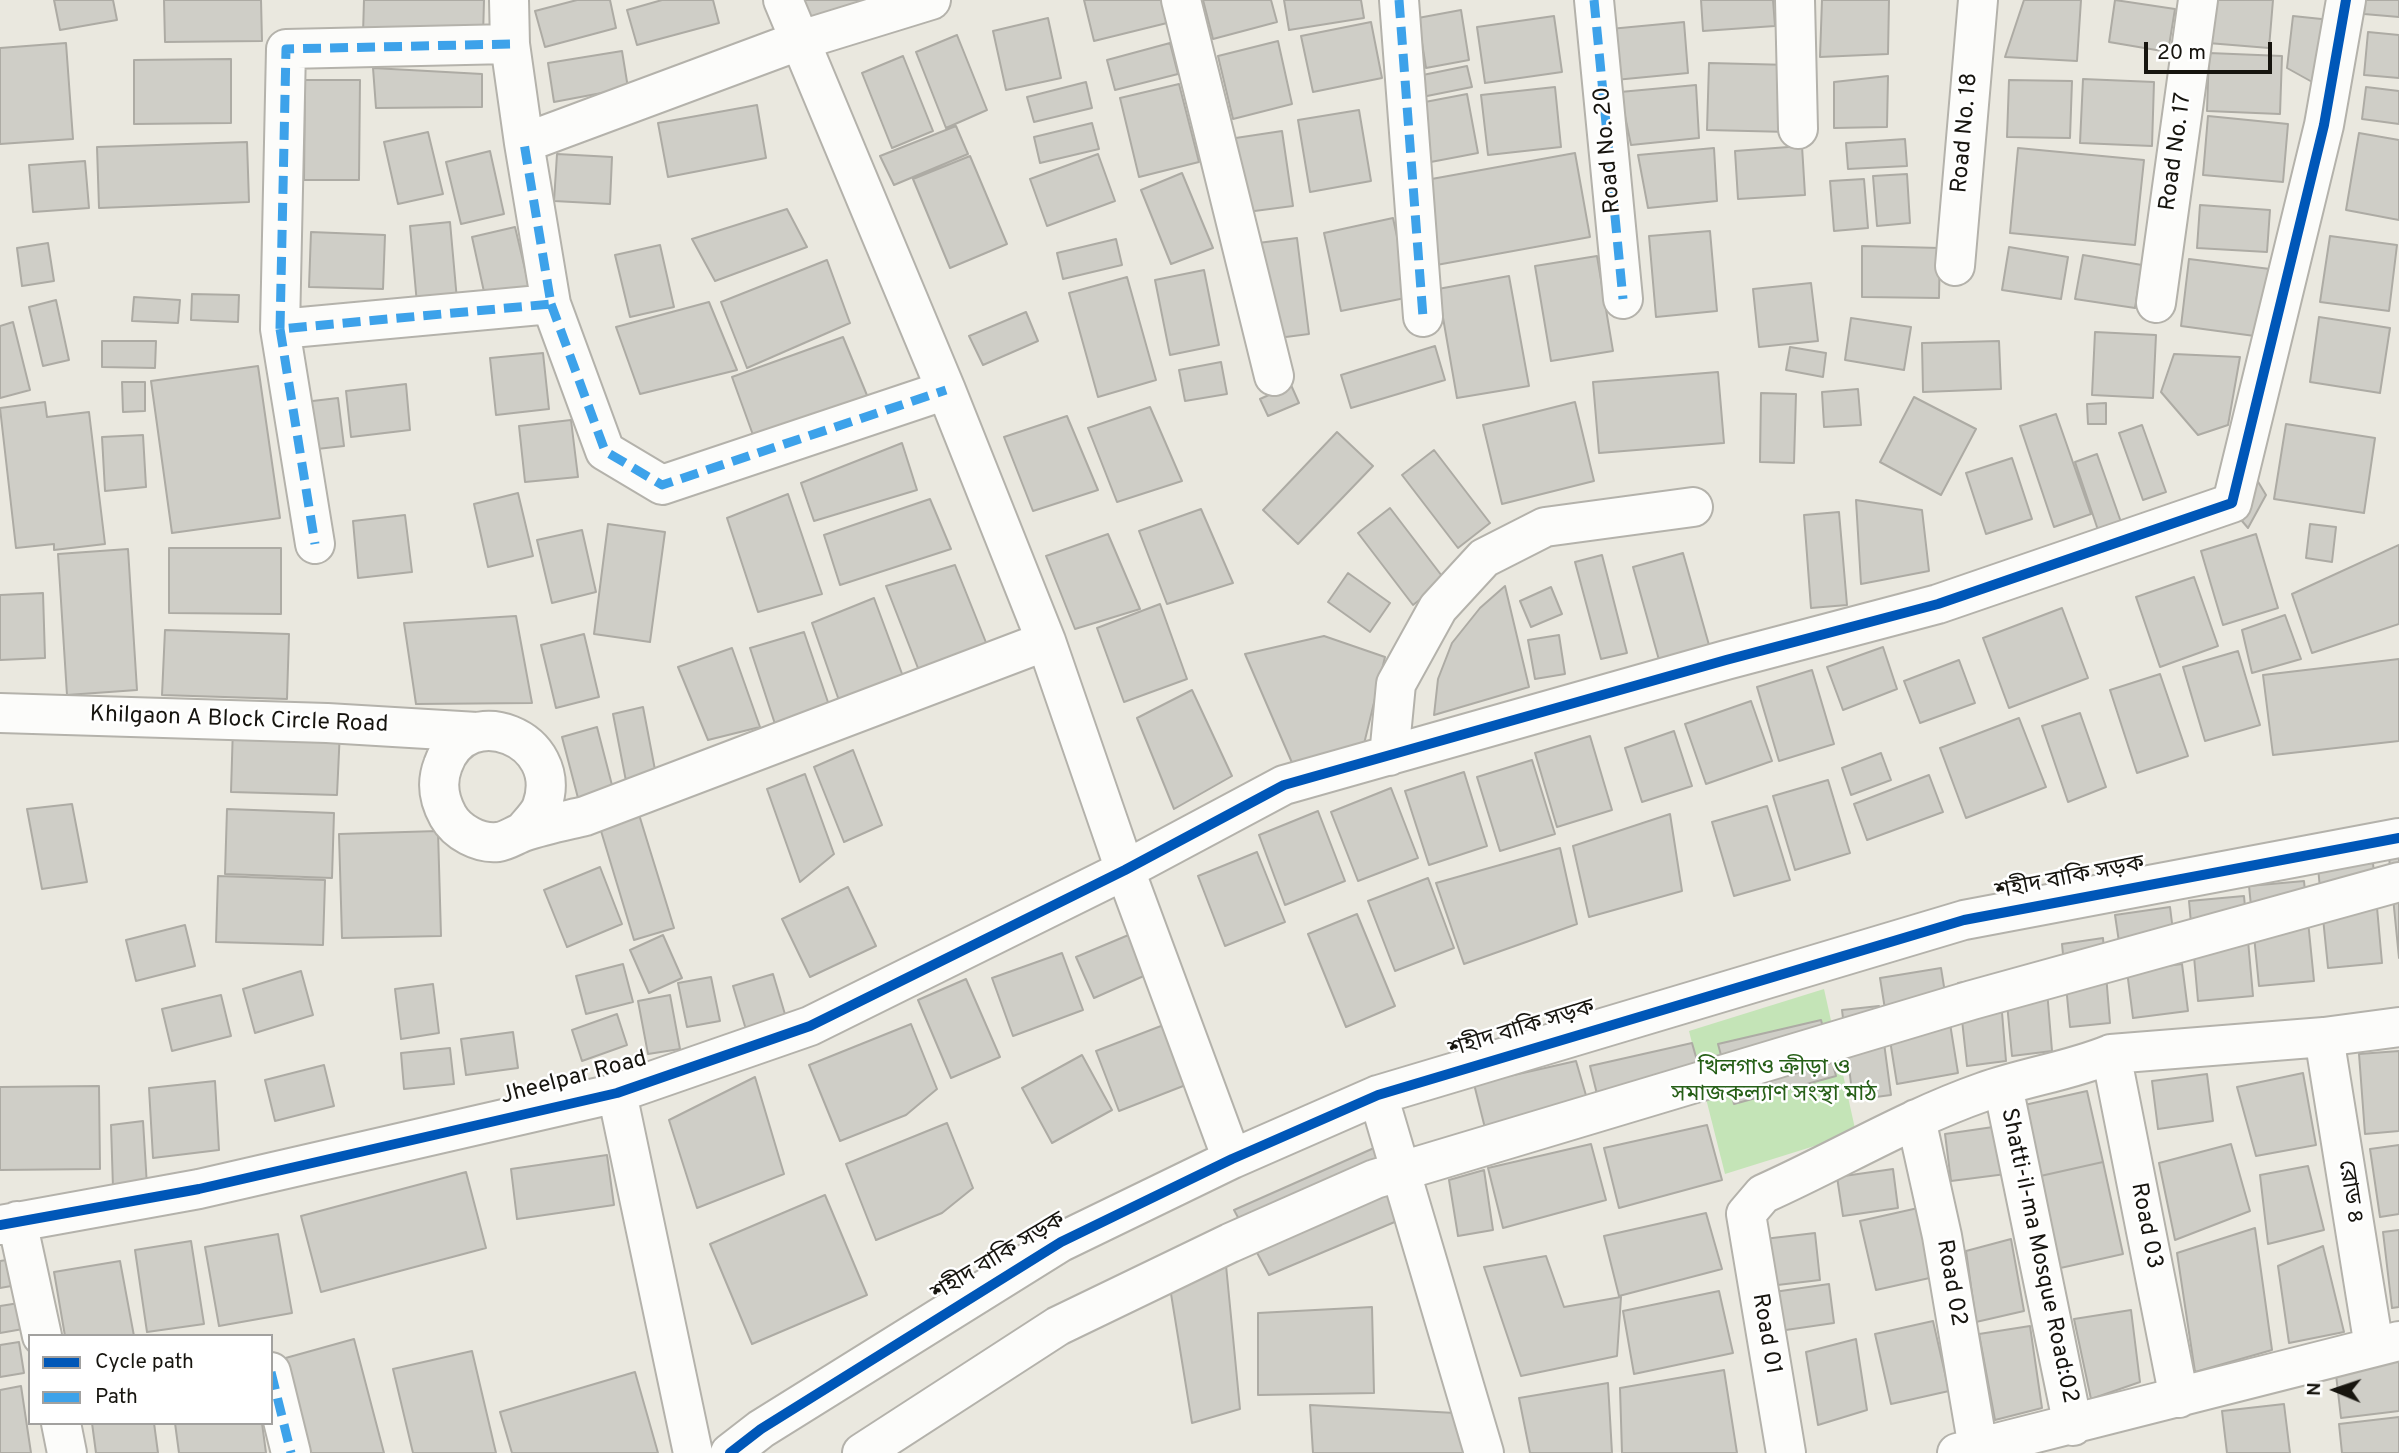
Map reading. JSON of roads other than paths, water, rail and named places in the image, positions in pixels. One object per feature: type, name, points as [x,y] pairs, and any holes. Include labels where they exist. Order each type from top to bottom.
[{"type":"street","points":[[509,0],[510,44],[551,304],[605,451],[662,485],[946,390]]},
{"type":"street","points":[[783,0],[946,390],[1046,641],[1125,870],[1233,1159]]},
{"type":"street","points":[[524,144],[801,40],[931,0]]},
{"type":"street","points":[[1181,0],[1274,376]]},
{"type":"street","points":[[1399,0],[1423,317]]},
{"type":"street","name":"Road No. 20","points":[[1594,0],[1623,299]]},
{"type":"street","points":[[1795,0],[1798,129]]},
{"type":"street","name":"Road No. 18","points":[[1955,266],[1978,0]]},
{"type":"street","name":"Road No. 17","points":[[2156,303],[2199,0]]},
{"type":"street","name":"Jheelpar Road","points":[[9,1223],[199,1189],[617,1093],[810,1026],[1125,870],[1284,785],[1726,660],[1938,604],[2232,503],[2324,125],[2346,0]]},
{"type":"street","points":[[315,544],[280,329],[286,49],[510,44]]},
{"type":"street","points":[[280,329],[551,304]]},
{"type":"street","points":[[1389,756],[1396,684],[1438,608],[1484,558],[1545,527],[1693,507]]},
{"type":"street","points":[[523,832],[542,808],[546,777],[533,749],[507,732],[477,732],[448,750],[439,777],[440,803],[453,825],[474,838],[499,842],[523,832],[585,816],[1046,641]]},
{"type":"street","name":"Khilgaon A Block Circle Road","points":[[0,713],[327,723],[477,732]]},
{"type":"street","name":"শহীদ বাকি সড়ক","points":[[730,1453],[761,1429],[1061,1242],[1233,1159],[1378,1095],[1965,920],[2399,838]]},
{"type":"street","points":[[863,1453],[1058,1326],[1230,1243],[1401,1171],[1972,1000],[2399,882]]},
{"type":"street","points":[[1916,1119],[2003,1086],[2085,1065],[2111,1054],[2324,1037],[2399,1027]]},
{"type":"street","name":"রোড ৪","points":[[2324,1037],[2386,1344]]},
{"type":"street","name":"Road 03","points":[[2111,1054],[2179,1398]]},
{"type":"street","name":"Shatti-il-ma Mosque Road:02","points":[[2003,1086],[2073,1426]]},
{"type":"street","points":[[617,1093],[693,1453]]},
{"type":"street","points":[[1378,1095],[1484,1453]]},
{"type":"street","name":"Road 01","points":[[1786,1453],[1746,1214],[1763,1194],[1916,1119]]},
{"type":"street","name":"Road 02","points":[[1916,1119],[1942,1236],[1967,1451]]},
{"type":"street","points":[[9,1223],[41,1334]]},
{"type":"street","points":[[1967,1451],[2386,1344]]},
{"type":"street","points":[[273,1380],[292,1453]]},
{"type":"street","points":[[61,1425],[67,1453]]},
{"type":"park label","name":"খিলগাও ক্রীড়া ও সমাজকল্যাণ সংস্থা মাঠ","points":[[1774,1082]]}]
